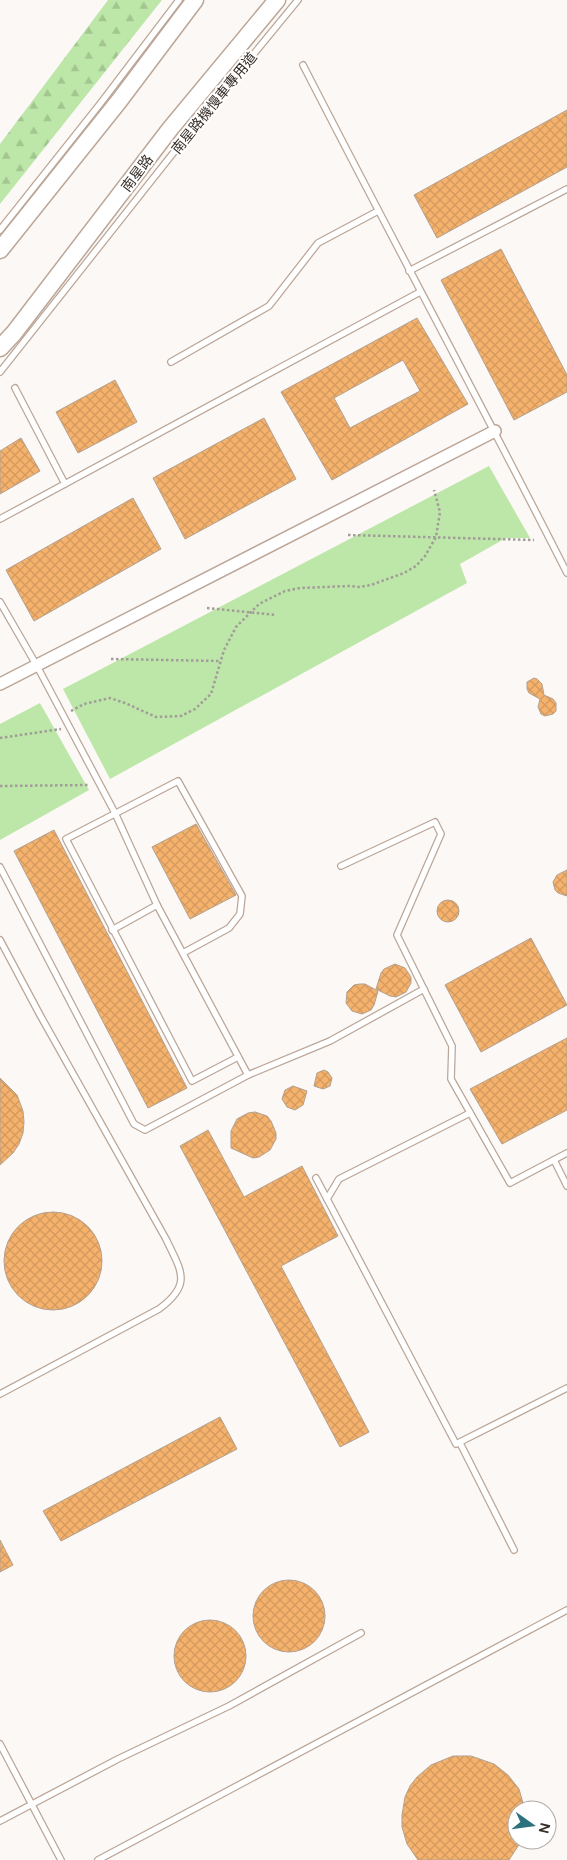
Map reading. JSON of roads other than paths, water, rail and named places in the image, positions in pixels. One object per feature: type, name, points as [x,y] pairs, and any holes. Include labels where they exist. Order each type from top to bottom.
[{"type":"street","points":[[0,250],[119,101],[195,0]]},
{"type":"street","name":"南星路","points":[[0,348],[14,333],[170,129],[276,0]]},
{"type":"street","points":[[0,684],[495,430]]},
{"type":"lane","points":[[0,230],[100,104],[179,0]]},
{"type":"lane","name":"南星路機慢車專用道","points":[[0,372],[193,128],[298,0]]},
{"type":"lane","points":[[304,66],[420,292],[495,430],[567,573]]},
{"type":"lane","points":[[409,271],[567,189]]},
{"type":"lane","points":[[171,362],[269,306],[318,243],[378,211]]},
{"type":"lane","points":[[0,519],[420,292]]},
{"type":"lane","points":[[14,388],[65,484]]},
{"type":"lane","points":[[0,602],[37,666],[115,812],[157,905],[248,1075]]},
{"type":"lane","points":[[183,953],[229,928],[240,914],[242,896],[178,781],[66,839],[192,1081],[238,1058]]},
{"type":"lane","points":[[341,866],[435,822],[441,834],[397,935],[452,1046],[451,1079],[510,1183],[567,1153]]},
{"type":"lane","points":[[0,867],[134,1124],[144,1130],[248,1075],[330,1041],[424,989]]},
{"type":"lane","points":[[112,930],[157,905]]},
{"type":"lane","points":[[0,940],[153,1216],[177,1262],[182,1278],[178,1291],[172,1299],[159,1308],[0,1394]]},
{"type":"lane","points":[[327,1199],[339,1179],[470,1112]]},
{"type":"lane","points":[[554,1160],[567,1186]]},
{"type":"lane","points":[[316,1178],[456,1444],[567,1388]]},
{"type":"lane","points":[[460,1442],[514,1550]]},
{"type":"lane","points":[[98,1860],[567,1610]]},
{"type":"lane","points":[[0,1821],[118,1759],[229,1706],[361,1633]]},
{"type":"lane","points":[[0,1744],[62,1860]]}]
